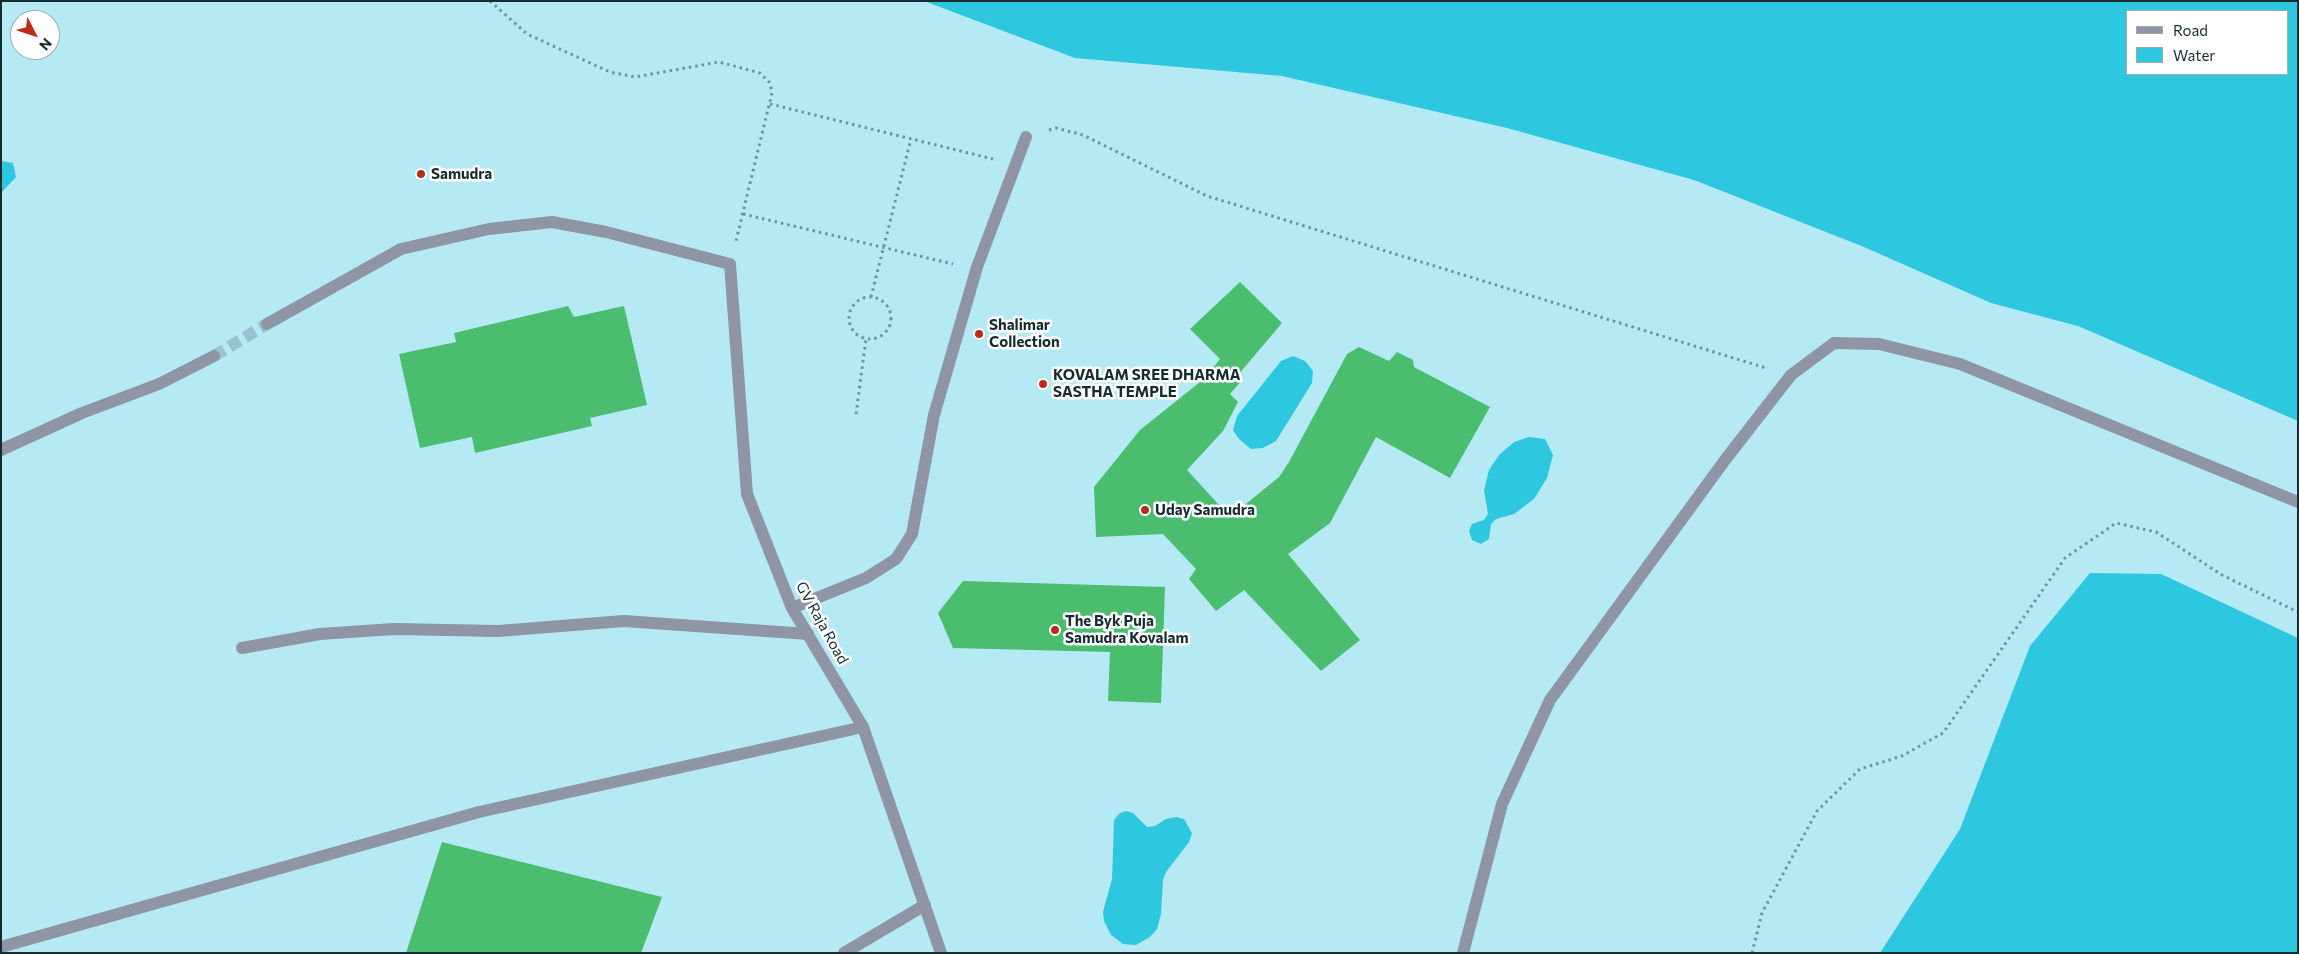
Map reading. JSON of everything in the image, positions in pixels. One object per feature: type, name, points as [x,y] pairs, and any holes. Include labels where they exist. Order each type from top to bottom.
[{"type":"street","points":[[792,608],[866,578],[896,559],[912,534],[934,415],[977,267],[1026,137]]},
{"type":"street","points":[[267,324],[400,249],[488,229],[552,222],[606,232],[730,264]]},
{"type":"street","name":"GV Raja Road","points":[[730,264],[747,494],[792,608],[863,727],[941,953]]},
{"type":"street","points":[[1463,953],[1502,804],[1550,700],[1724,460],[1791,375],[1834,343],[1880,344],[1960,364],[2298,502]]},
{"type":"street","points":[[1,450],[82,413],[159,384],[214,356]]},
{"type":"street","points":[[242,648],[320,634],[394,629],[498,632],[624,620],[808,634]]},
{"type":"street","points":[[1,947],[479,812],[863,727]]},
{"type":"street","points":[[844,953],[925,905]]},
{"type":"path","points":[[490,1],[527,34],[610,72],[635,77],[718,62],[760,72],[770,83],[772,93],[730,264]]},
{"type":"path","points":[[770,104],[993,159],[997,165]]},
{"type":"path","points":[[1026,137],[1056,128],[1083,135],[1208,196],[1791,375]]},
{"type":"path","points":[[871,297],[911,139]]},
{"type":"path","points":[[743,214],[952,264],[957,256]]},
{"type":"path","points":[[871,297],[884,302],[891,314],[891,321],[885,334],[879,338],[866,339],[854,332],[850,326],[850,313],[858,301],[871,297]]},
{"type":"path","points":[[856,414],[866,339]]},
{"type":"path","points":[[1752,953],[1762,913],[1816,811],[1860,769],[1902,756],[1943,733],[2065,558],[2116,522],[2156,532],[2222,575],[2298,612]]},
{"type":"water","points":[[924,1],[2298,1],[2298,421],[2078,326],[1991,303],[1864,247],[1694,180],[1507,128],[1282,76],[1075,58]]},
{"type":"water","points":[[1,161],[13,163],[16,177],[1,193]]},
{"type":"water","points":[[1293,356],[1305,361],[1313,371],[1312,383],[1276,441],[1263,448],[1251,449],[1239,439],[1233,430],[1237,416],[1281,361]]},
{"type":"water","points":[[1529,437],[1545,439],[1553,455],[1547,478],[1534,499],[1514,514],[1496,519],[1491,524],[1489,539],[1481,544],[1472,540],[1469,531],[1472,524],[1484,520],[1488,514],[1484,490],[1489,470],[1499,455],[1514,442]]},
{"type":"water","points":[[2090,573],[2161,574],[2298,638],[2298,953],[1880,953],[1960,829],[2030,646]]},
{"type":"water","points":[[1126,811],[1133,813],[1147,827],[1155,826],[1166,819],[1176,817],[1184,819],[1192,833],[1189,842],[1166,872],[1163,880],[1161,914],[1157,929],[1150,937],[1136,945],[1123,944],[1111,935],[1104,921],[1103,912],[1112,879],[1114,820],[1120,813]]},
{"type":"building","points":[[1240,282],[1282,323],[1238,375],[1242,380],[1230,394],[1238,402],[1223,431],[1187,470],[1230,517],[1279,477],[1347,354],[1359,347],[1389,361],[1397,352],[1413,360],[1414,367],[1490,407],[1450,478],[1376,437],[1330,523],[1288,554],[1360,640],[1321,671],[1244,590],[1216,611],[1189,579],[1196,569],[1163,534],[1096,537],[1094,487],[1140,430],[1205,378],[1220,359],[1190,329]]},
{"type":"building","points":[[568,306],[574,317],[624,306],[647,405],[590,418],[592,426],[475,453],[472,437],[420,448],[399,354],[456,342],[454,333]]},
{"type":"building","name":"The Byk Puja Samudra Kovalam","points":[[963,581],[1165,587],[1161,703],[1108,701],[1110,652],[953,648],[938,613]]},
{"type":"building","points":[[442,842],[662,897],[641,953],[406,953]]},
{"type":"tunnel","points":[[214,356],[267,324]]},
{"type":"place","name":"Samudra","points":[[421,174]]},
{"type":"place","name":"Shalimar Collection","points":[[979,334]]},
{"type":"place","name":"KOVALAM SREE DHARMA SASTHA TEMPLE","points":[[1043,384]]},
{"type":"place","name":"Uday Samudra","points":[[1145,510]]},
{"type":"place","name":"The Byk Puja Samudra Kovalam","points":[[1055,630]]}]
